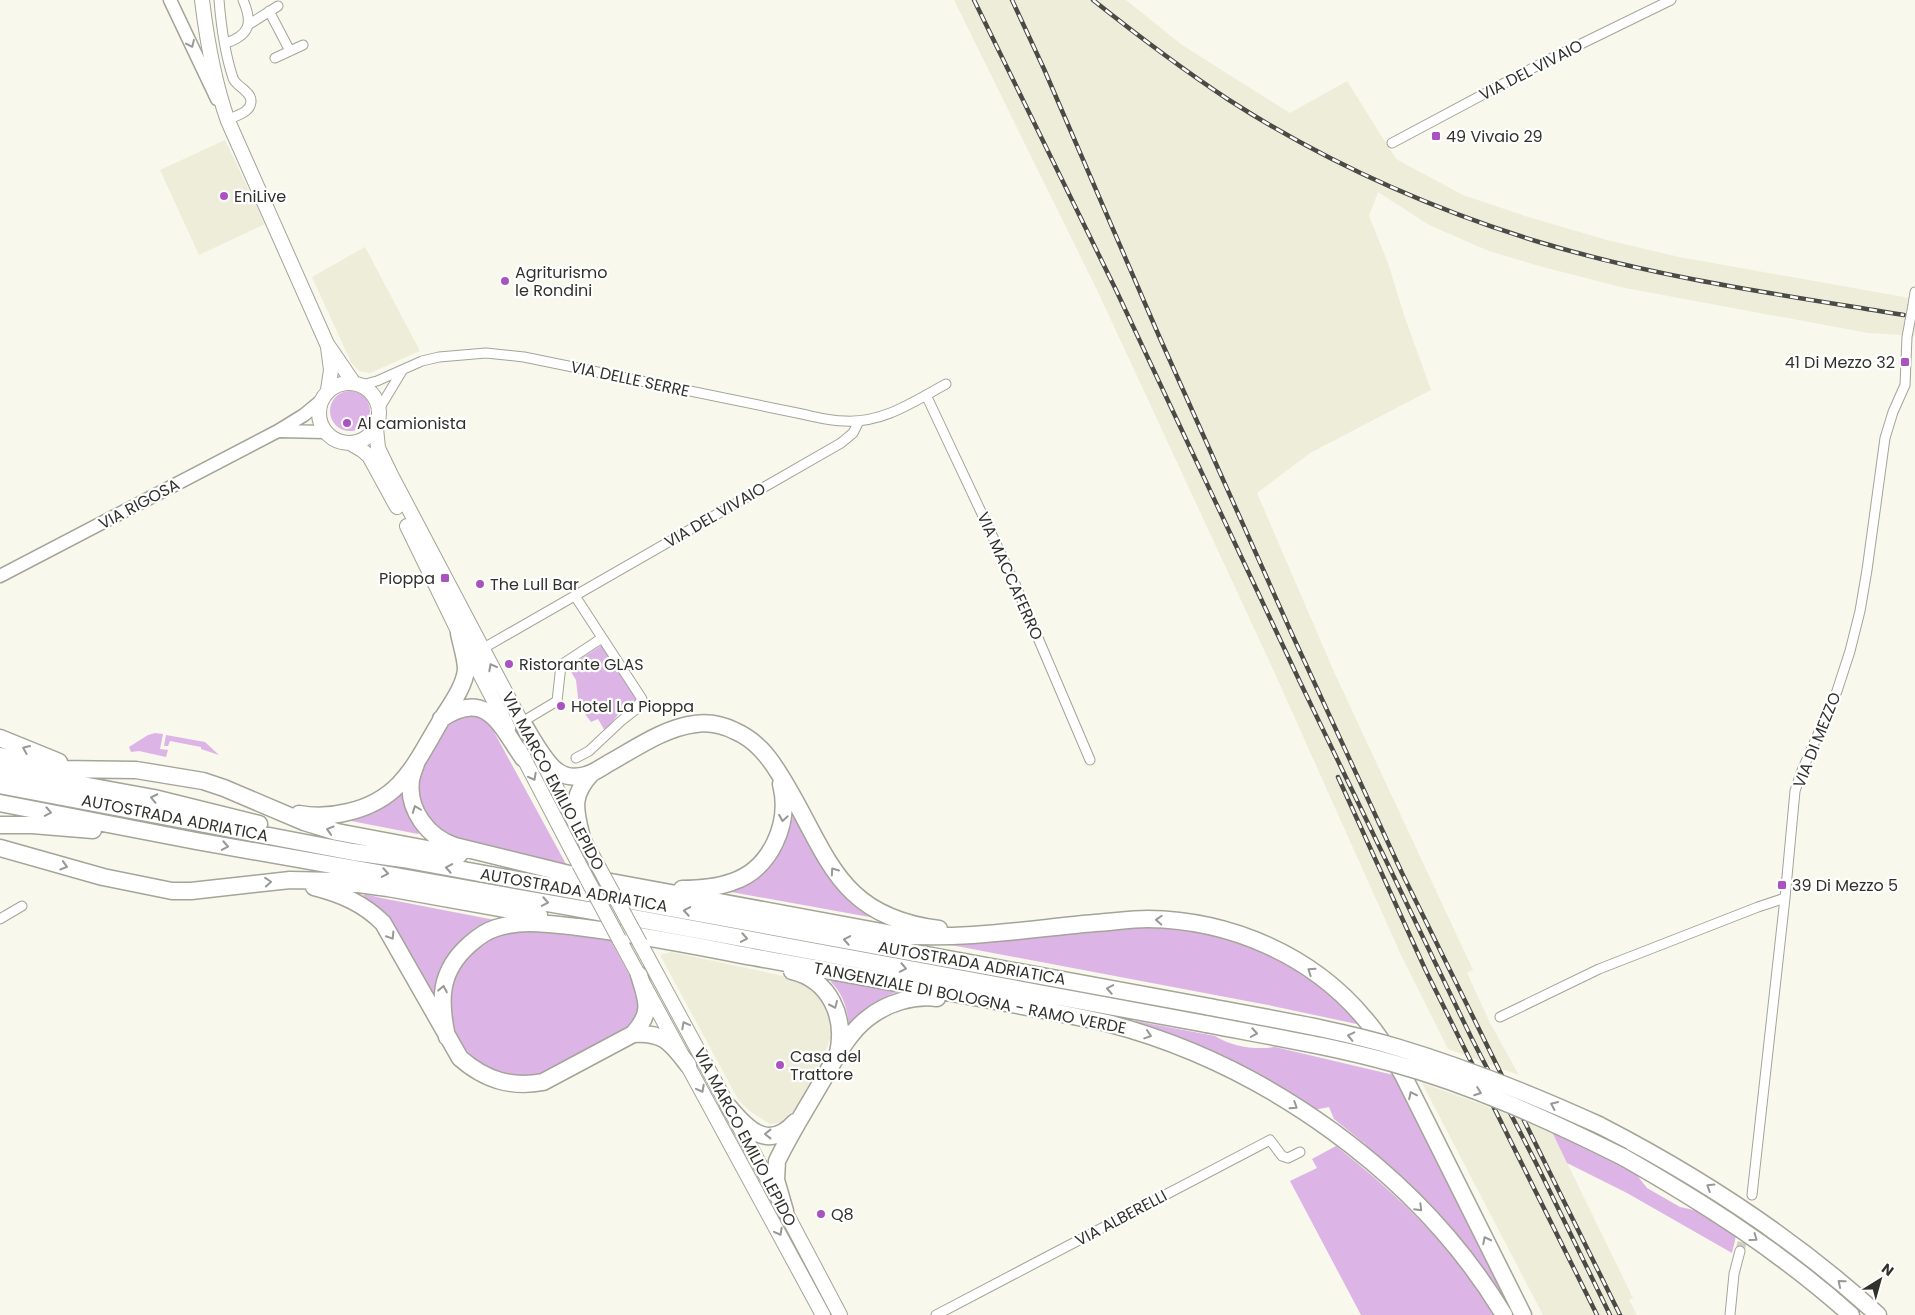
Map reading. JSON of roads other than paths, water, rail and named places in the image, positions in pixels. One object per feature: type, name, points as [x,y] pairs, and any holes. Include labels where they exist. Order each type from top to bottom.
[{"type":"highway","points":[[273,810],[325,816],[361,809],[394,792],[417,761],[458,691],[466,671],[459,633]]},
{"type":"highway","points":[[442,719],[453,711],[467,707],[484,709],[494,718],[524,758]]},
{"type":"highway","points":[[522,722],[548,762],[558,772],[575,777],[592,773],[673,730],[696,724],[723,727],[744,735],[760,748],[777,770],[834,872],[859,899],[877,911],[915,925],[941,930],[1056,926]]},
{"type":"highway","points":[[0,738],[52,760],[86,769]]},
{"type":"highway","points":[[0,756],[33,766],[136,770],[203,781],[304,822],[345,834],[573,869]]},
{"type":"highway","points":[[417,761],[411,780],[412,799],[425,826],[439,839],[454,846],[573,869],[625,885],[898,935],[932,938],[972,936],[1056,926],[1146,919],[1201,924],[1225,929],[1271,947],[1325,979],[1348,1000],[1384,1043],[1525,1315]]},
{"type":"highway","points":[[0,770],[154,798],[248,821],[353,852]]},
{"type":"highway","points":[[625,885],[675,889],[710,888],[733,882],[748,874],[771,850],[780,834],[784,816],[784,803],[777,770]]},
{"type":"highway","points":[[581,834],[575,807],[576,796],[582,784],[592,773]]},
{"type":"highway","name":"AUTOSTRADA ADRIATICA","points":[[0,785],[353,852],[441,866],[1210,1007],[1352,1036],[1395,1047],[1502,1083],[1599,1125],[1673,1165],[1742,1208],[1818,1264],[1878,1315]]},
{"type":"highway","name":"AUTOSTRADA ADRIATICA","points":[[0,803],[196,841],[1206,1024],[1299,1042],[1393,1064],[1478,1092],[1534,1114],[1623,1157],[1682,1190],[1746,1232],[1795,1268],[1851,1315]]},
{"type":"highway","points":[[0,825],[62,827],[122,835],[196,841]]},
{"type":"highway","points":[[1,848],[103,877],[172,891],[191,891],[290,880],[336,881],[388,888],[572,922],[602,930]]},
{"type":"highway","points":[[290,880],[332,892],[358,902],[370,910],[383,923],[394,941],[460,1058],[479,1073],[501,1082],[528,1085],[543,1082],[633,1034],[643,1023],[647,1010],[647,1001],[639,975]]},
{"type":"highway","points":[[447,1037],[441,1005],[444,982],[459,955],[483,934],[508,925],[533,922],[602,930]]},
{"type":"highway","name":"TANGENZIALE DI BOLOGNA - RAMO VERDE","points":[[602,930],[1107,1023],[1157,1038],[1227,1067],[1272,1092],[1321,1124],[1376,1166],[1443,1233],[1493,1296],[1503,1315]]},
{"type":"highway","points":[[664,940],[798,972],[812,979],[829,996],[838,1015],[841,1031],[838,1056]]},
{"type":"highway","points":[[785,1211],[776,1180],[777,1160],[838,1056],[855,1030],[867,1018],[900,1001],[929,997],[1021,1006]]},
{"type":"highway","points":[[633,1034],[650,1034],[664,1038],[688,1065]]},
{"type":"highway","points":[[729,1107],[748,1128],[763,1135],[780,1133],[787,1129],[806,1109]]},
{"type":"main road","points":[[170,0],[231,119]]},
{"type":"main road","points":[[202,0],[206,34],[220,97],[231,119],[241,148],[327,344],[357,384],[374,394],[379,408],[378,422],[376,428],[365,439],[350,443],[340,442],[325,432],[319,417],[331,370],[327,344]]},
{"type":"main road","points":[[212,0],[215,31],[231,119]]},
{"type":"main road","points":[[325,395],[336,385],[357,384]]},
{"type":"main road","name":"VIA RIGOSA","points":[[0,576],[278,431],[304,415],[325,395]]},
{"type":"main road","name":"VIA MARCO EMILIO LEPIDO","points":[[376,428],[378,448],[482,649],[840,1315]]},
{"type":"main road","name":"VIA RIGOSA","points":[[278,431],[304,430],[325,432]]},
{"type":"main road","name":"VIA MARCO EMILIO LEPIDO","points":[[350,443],[369,456],[412,534],[459,633],[524,758],[573,869],[619,939],[823,1315]]},
{"type":"street","points":[[219,0],[234,80],[248,94],[251,100],[245,112],[231,119]]},
{"type":"street","points":[[226,43],[238,39],[248,25],[249,18],[243,0]]},
{"type":"street","name":"VIA DEL VIVAIO","points":[[1392,143],[1544,62],[1671,0]]},
{"type":"street","points":[[248,25],[278,6]]},
{"type":"street","points":[[269,11],[290,51]]},
{"type":"street","points":[[275,58],[303,45]]},
{"type":"street","name":"VIA DI MEZZO","points":[[1752,1194],[1795,792],[1801,773],[1837,690],[1850,651],[1860,611],[1885,438],[1893,412],[1905,385],[1907,337],[1915,292]]},
{"type":"street","name":"VIA DELLE SERRE","points":[[357,384],[402,371],[430,359],[472,354],[500,354],[524,357],[833,420],[859,421]]},
{"type":"street","points":[[379,408],[402,371]]},
{"type":"street","points":[[859,421],[890,414],[946,384]]},
{"type":"street","name":"VIA MACCAFERRO","points":[[926,395],[1015,584],[1090,760]]},
{"type":"street","name":"VIA DEL VIVAIO","points":[[482,649],[841,443],[853,433],[859,421]]},
{"type":"street","points":[[576,596],[642,699],[636,710],[620,721],[589,751],[576,758]]},
{"type":"street","points":[[522,722],[558,701],[561,665],[602,638]]},
{"type":"street","points":[[1500,1017],[1598,969],[1785,898]]},
{"type":"street","points":[[0,920],[22,906]]},
{"type":"street","name":"VIA ALBERELLI","points":[[936,1315],[1270,1140],[1282,1156],[1288,1158],[1300,1152]]},
{"type":"street","points":[[1730,1315],[1734,1274],[1740,1251]]},
{"type":"tunnel","points":[[1740,1251],[1745,1229]]},
{"type":"railway","points":[[974,0],[1116,290],[1300,682],[1471,1037],[1536,1163],[1610,1315]]},
{"type":"railway","points":[[1012,0],[1291,632],[1402,873],[1620,1315]]},
{"type":"railway","points":[[1093,0],[1194,76],[1265,122],[1340,163],[1419,199],[1539,242],[1629,266],[1766,293],[1904,315]]},
{"type":"railway","points":[[1338,777],[1426,971],[1597,1315]]},
{"type":"place","name":"49 Vivaio 29","points":[[1436,136]]},
{"type":"place","name":"EniLive","points":[[224,196]]},
{"type":"place","name":"Agriturismo le Rondini","points":[[505,281]]},
{"type":"place","name":"41 Di Mezzo 32","points":[[1905,362]]},
{"type":"place","name":"Al camionista","points":[[347,423]]},
{"type":"place","name":"Pioppa","points":[[445,578]]},
{"type":"place","name":"The Lull Bar","points":[[480,584]]},
{"type":"place","name":"Ristorante GLAS","points":[[509,664]]},
{"type":"place","name":"Hotel La Pioppa","points":[[561,706]]},
{"type":"place","name":"39 Di Mezzo 5","points":[[1782,885]]},
{"type":"place","name":"Casa del Trattore","points":[[780,1065]]},
{"type":"place","name":"Q8","points":[[821,1214]]}]
